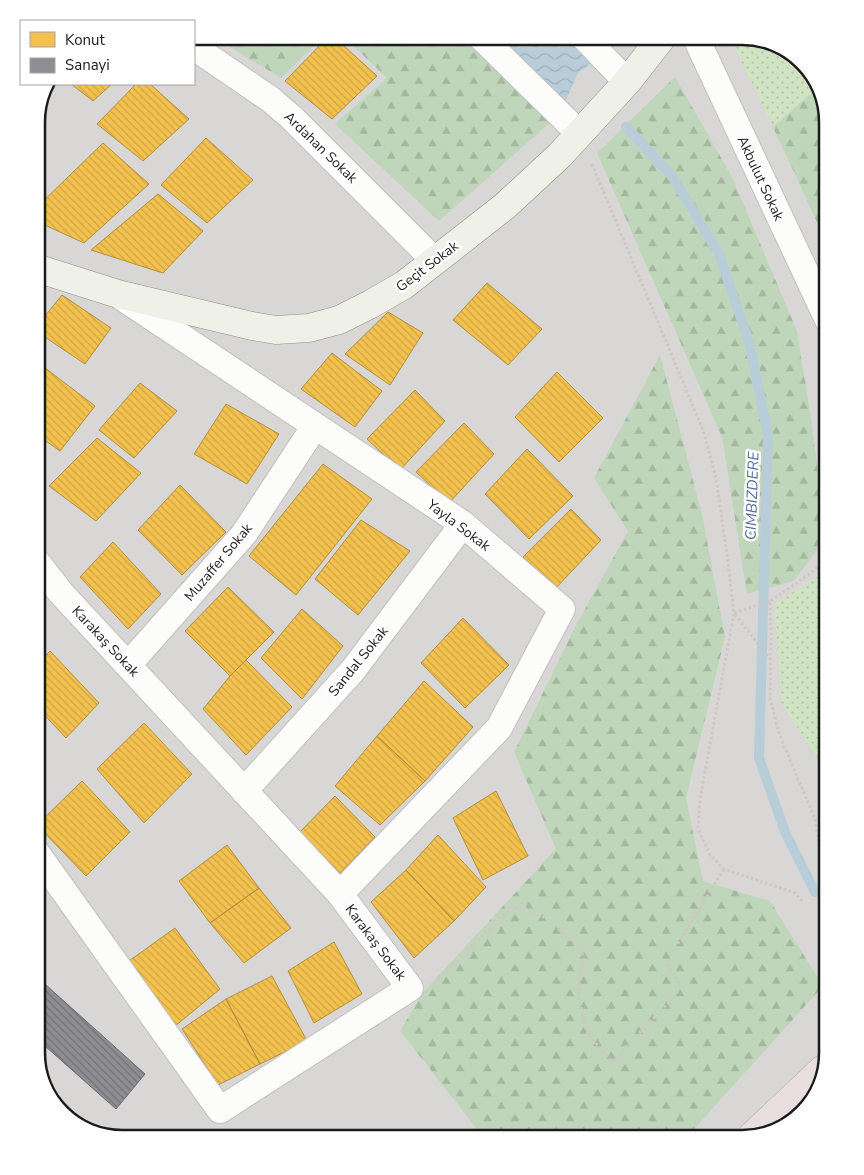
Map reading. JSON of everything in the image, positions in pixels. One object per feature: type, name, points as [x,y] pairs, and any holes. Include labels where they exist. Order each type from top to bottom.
[{"type":"highway","points":[[761,1127],[815,1077]]},
{"type":"street","points":[[489,45],[580,134]]},
{"type":"street","points":[[592,45],[627,82]]},
{"type":"street","name":"Geçit Sokak","points":[[118,294],[276,330],[309,328],[339,320],[404,285],[505,206],[580,134],[627,82],[655,45]]},
{"type":"street","name":"Akbulut Sokak","points":[[699,45],[819,301]]},
{"type":"street","name":"Ardahan Sokak","points":[[195,48],[270,99],[291,117],[435,261]]},
{"type":"street","name":"Yayla Sokak","points":[[45,271],[118,294],[463,524],[562,609],[499,728],[340,894]]},
{"type":"street","name":"Muzaffer Sokak","points":[[128,665],[244,534],[315,426]]},
{"type":"street","name":"Sandal Sokak","points":[[244,791],[354,670],[463,524]]},
{"type":"street","name":"Karakaş Sokak","points":[[45,573],[61,593],[340,894],[410,988],[220,1110],[45,865]]},
{"type":"path","points":[[580,134],[703,430],[716,478],[734,613],[700,799],[698,829],[710,855],[724,869],[796,893],[803,902]]},
{"type":"path","points":[[734,613],[769,602],[811,573],[819,565]]},
{"type":"path","points":[[769,602],[770,699],[780,736],[815,818],[819,843]]},
{"type":"path","points":[[734,613],[770,658]]},
{"type":"path","points":[[410,988],[424,991],[458,961],[511,908],[524,907],[546,918],[581,949],[584,959],[578,990],[586,1031],[611,1062],[677,994],[679,983],[668,965],[670,956],[724,869]]},
{"type":"shaded area","points":[[195,45],[747,45],[780,55],[803,75],[813,93],[819,122],[819,1053],[816,1073],[809,1091],[789,1114],[771,1124],[742,1130],[117,1130],[84,1120],[61,1100],[51,1082],[45,1053],[46,107],[55,85],[195,85]]},
{"type":"green space","points":[[227,45],[315,45],[281,78]]},
{"type":"green space","points":[[352,45],[489,45],[560,114],[439,221],[335,124],[387,78]]},
{"type":"green space","points":[[733,45],[762,48],[780,55],[803,75],[809,84],[813,92],[773,127]]},
{"type":"green space","points":[[675,77],[732,177],[797,331],[812,425],[819,482],[819,547],[794,581],[747,594],[722,437],[597,153]]},
{"type":"green space","points":[[813,92],[819,122],[819,227],[773,127]]},
{"type":"green space","points":[[660,355],[702,514],[725,637],[686,798],[703,881],[770,901],[819,980],[819,990],[693,1130],[478,1130],[400,1031],[424,991],[556,849],[514,752],[576,625],[628,531],[594,478]]},
{"type":"green space","points":[[819,576],[819,754],[816,756],[782,704],[774,604]]},
{"type":"green space","points":[[819,754],[819,765],[816,756]]},
{"type":"water","points":[[489,45],[592,45],[602,56],[578,73],[560,114]]},
{"type":"building: Konut","points":[[320,45],[343,45],[377,76],[332,119],[285,81]]},
{"type":"building: Konut","points":[[72,85],[111,85],[93,101]]},
{"type":"building: Konut","points":[[135,85],[151,85],[189,119],[143,161],[97,124]]},
{"type":"building: Konut","points":[[206,138],[253,180],[207,223],[161,185]]},
{"type":"building: Konut","points":[[103,143],[149,184],[84,243],[45,225],[45,199]]},
{"type":"building: Konut","points":[[158,194],[203,231],[163,273],[91,250]]},
{"type":"building: Konut","points":[[487,283],[542,329],[508,365],[453,320]]},
{"type":"building: Konut","points":[[62,295],[111,328],[85,364],[45,337],[45,316]]},
{"type":"building: Konut","points":[[388,312],[423,333],[390,385],[345,354]]},
{"type":"building: Konut","points":[[332,353],[382,391],[355,427],[301,389]]},
{"type":"building: Konut","points":[[45,368],[95,406],[60,451],[45,440]]},
{"type":"building: Konut","points":[[557,372],[603,418],[559,462],[515,417]]},
{"type":"building: Konut","points":[[140,383],[177,411],[134,458],[99,430]]},
{"type":"building: Konut","points":[[415,390],[445,421],[400,470],[367,439]]},
{"type":"building: Konut","points":[[226,404],[279,434],[247,484],[194,454]]},
{"type":"building: Konut","points":[[464,423],[494,454],[449,503],[416,472]]},
{"type":"building: Konut","points":[[97,438],[141,473],[96,521],[49,486]]},
{"type":"building: Konut","points":[[527,449],[573,496],[529,539],[485,494]]},
{"type":"building: Konut","points":[[323,464],[372,499],[296,595],[249,556]]},
{"type":"building: Konut","points":[[180,485],[226,532],[182,575],[138,530]]},
{"type":"building: Konut","points":[[571,509],[601,540],[556,588],[523,557]]},
{"type":"building: Konut","points":[[361,520],[410,551],[358,615],[315,579]]},
{"type":"building: Konut","points":[[113,542],[161,594],[128,629],[80,577]]},
{"type":"building: Konut","points":[[228,587],[274,632],[230,676],[185,631]]},
{"type":"building: Konut","points":[[302,609],[343,646],[302,699],[261,658]]},
{"type":"building: Konut","points":[[463,618],[509,665],[465,708],[421,663]]},
{"type":"building: Konut","points":[[50,651],[99,703],[66,738],[45,716],[45,656]]},
{"type":"building: Konut","points":[[246,660],[292,707],[246,755],[203,709]]},
{"type":"building: Konut","points":[[424,681],[473,727],[425,781],[377,736]]},
{"type":"building: Konut","points":[[144,723],[192,774],[144,823],[97,769]]},
{"type":"building: Konut","points":[[377,736],[425,781],[380,825],[335,786]]},
{"type":"building: Konut","points":[[82,781],[130,832],[86,876],[45,833],[45,817]]},
{"type":"building: Konut","points":[[496,791],[528,856],[483,880],[453,818]]},
{"type":"building: Konut","points":[[335,796],[375,837],[337,876],[297,835]]},
{"type":"building: Konut","points":[[438,835],[486,887],[454,921],[406,870]]},
{"type":"building: Konut","points":[[227,845],[259,888],[210,923],[179,881]]},
{"type":"building: Konut","points":[[406,870],[454,921],[414,958],[371,902]]},
{"type":"building: Konut","points":[[259,888],[291,928],[244,963],[210,923]]},
{"type":"building: Konut","points":[[175,928],[220,989],[174,1027],[129,961]]},
{"type":"building: Konut","points":[[334,942],[362,994],[314,1023],[288,971]]},
{"type":"building: Konut","points":[[272,976],[307,1041],[260,1064],[226,999]]},
{"type":"building: Konut","points":[[226,999],[260,1064],[218,1085],[182,1029]]},
{"type":"building: Sanayi","points":[[45,984],[145,1074],[116,1109],[45,1046]]},
{"type":"waterway","name":"CIMBIZDERE","points":[[626,127],[673,177],[719,254],[749,342],[768,434],[759,758],[785,832],[815,892]]}]
